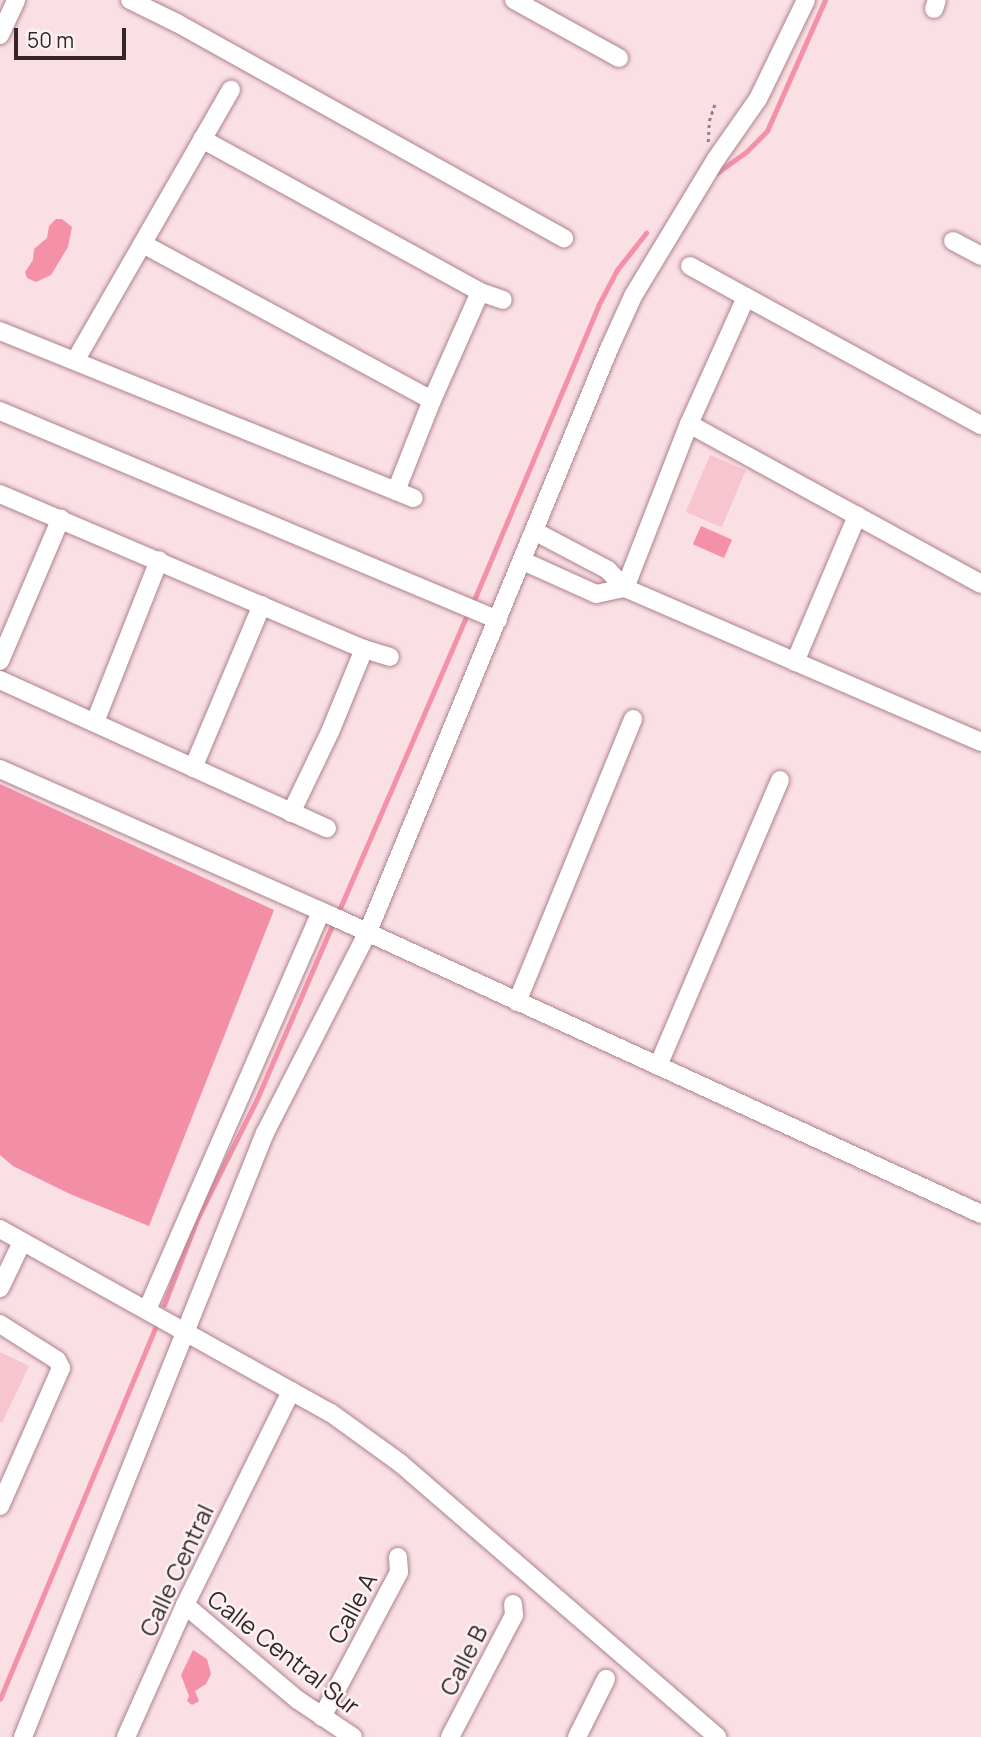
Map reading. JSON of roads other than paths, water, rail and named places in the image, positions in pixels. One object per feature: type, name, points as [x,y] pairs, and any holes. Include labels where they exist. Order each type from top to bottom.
[{"type":"street","points":[[0,36],[16,0]]},
{"type":"street","points":[[130,0],[200,35],[564,238]]},
{"type":"street","points":[[514,0],[618,58]]},
{"type":"street","points":[[23,1737],[265,1133],[332,996],[367,934],[490,617],[523,561],[633,296],[716,159],[758,99],[806,0]]},
{"type":"street","points":[[75,362],[232,90]]},
{"type":"street","points":[[202,139],[480,292],[503,300]]},
{"type":"street","points":[[953,241],[981,256]]},
{"type":"street","points":[[143,244],[432,400]]},
{"type":"street","points":[[690,266],[981,425]]},
{"type":"street","points":[[396,491],[432,400],[480,292]]},
{"type":"street","points":[[625,589],[689,424],[746,297]]},
{"type":"street","points":[[0,331],[414,498]]},
{"type":"street","points":[[0,411],[490,617]]},
{"type":"street","points":[[689,424],[981,584]]},
{"type":"street","points":[[0,494],[363,649],[390,657]]},
{"type":"street","points":[[795,662],[857,516]]},
{"type":"street","points":[[0,661],[61,518]]},
{"type":"street","points":[[536,531],[608,570],[625,589],[981,742]]},
{"type":"street","points":[[95,722],[159,560]]},
{"type":"street","points":[[523,561],[596,594],[625,589]]},
{"type":"street","points":[[193,768],[262,605]]},
{"type":"street","points":[[291,813],[330,732],[363,649]]},
{"type":"street","points":[[0,680],[327,828]]},
{"type":"street","points":[[517,1002],[633,719]]},
{"type":"street","points":[[0,769],[334,917],[981,1214]]},
{"type":"street","points":[[657,1066],[780,780]]},
{"type":"street","points":[[147,1310],[334,917]]},
{"type":"street","points":[[0,1229],[331,1413],[400,1463],[717,1737]]},
{"type":"street","points":[[0,1288],[22,1242]]},
{"type":"street","points":[[0,1324],[57,1360],[61,1368],[0,1506]]},
{"type":"street","name":"Calle Central","points":[[126,1737],[185,1605],[290,1391]]},
{"type":"street","name":"Calle A","points":[[322,1717],[399,1572],[398,1558]]},
{"type":"street","name":"Calle B","points":[[450,1737],[514,1615],[513,1604]]},
{"type":"street","name":"Calle Central Sur","points":[[185,1605],[322,1717],[353,1737]]},
{"type":"street","points":[[578,1737],[606,1679]]},
{"type":"waterway","points":[[717,173],[747,151],[767,131],[825,0]]},
{"type":"waterway","points":[[472,605],[598,306],[617,270],[646,233]]},
{"type":"waterway","points":[[338,913],[468,613]]},
{"type":"waterway","points":[[164,1305],[198,1217],[257,1099],[334,921]]},
{"type":"waterway","points":[[0,1699],[155,1328]]}]
